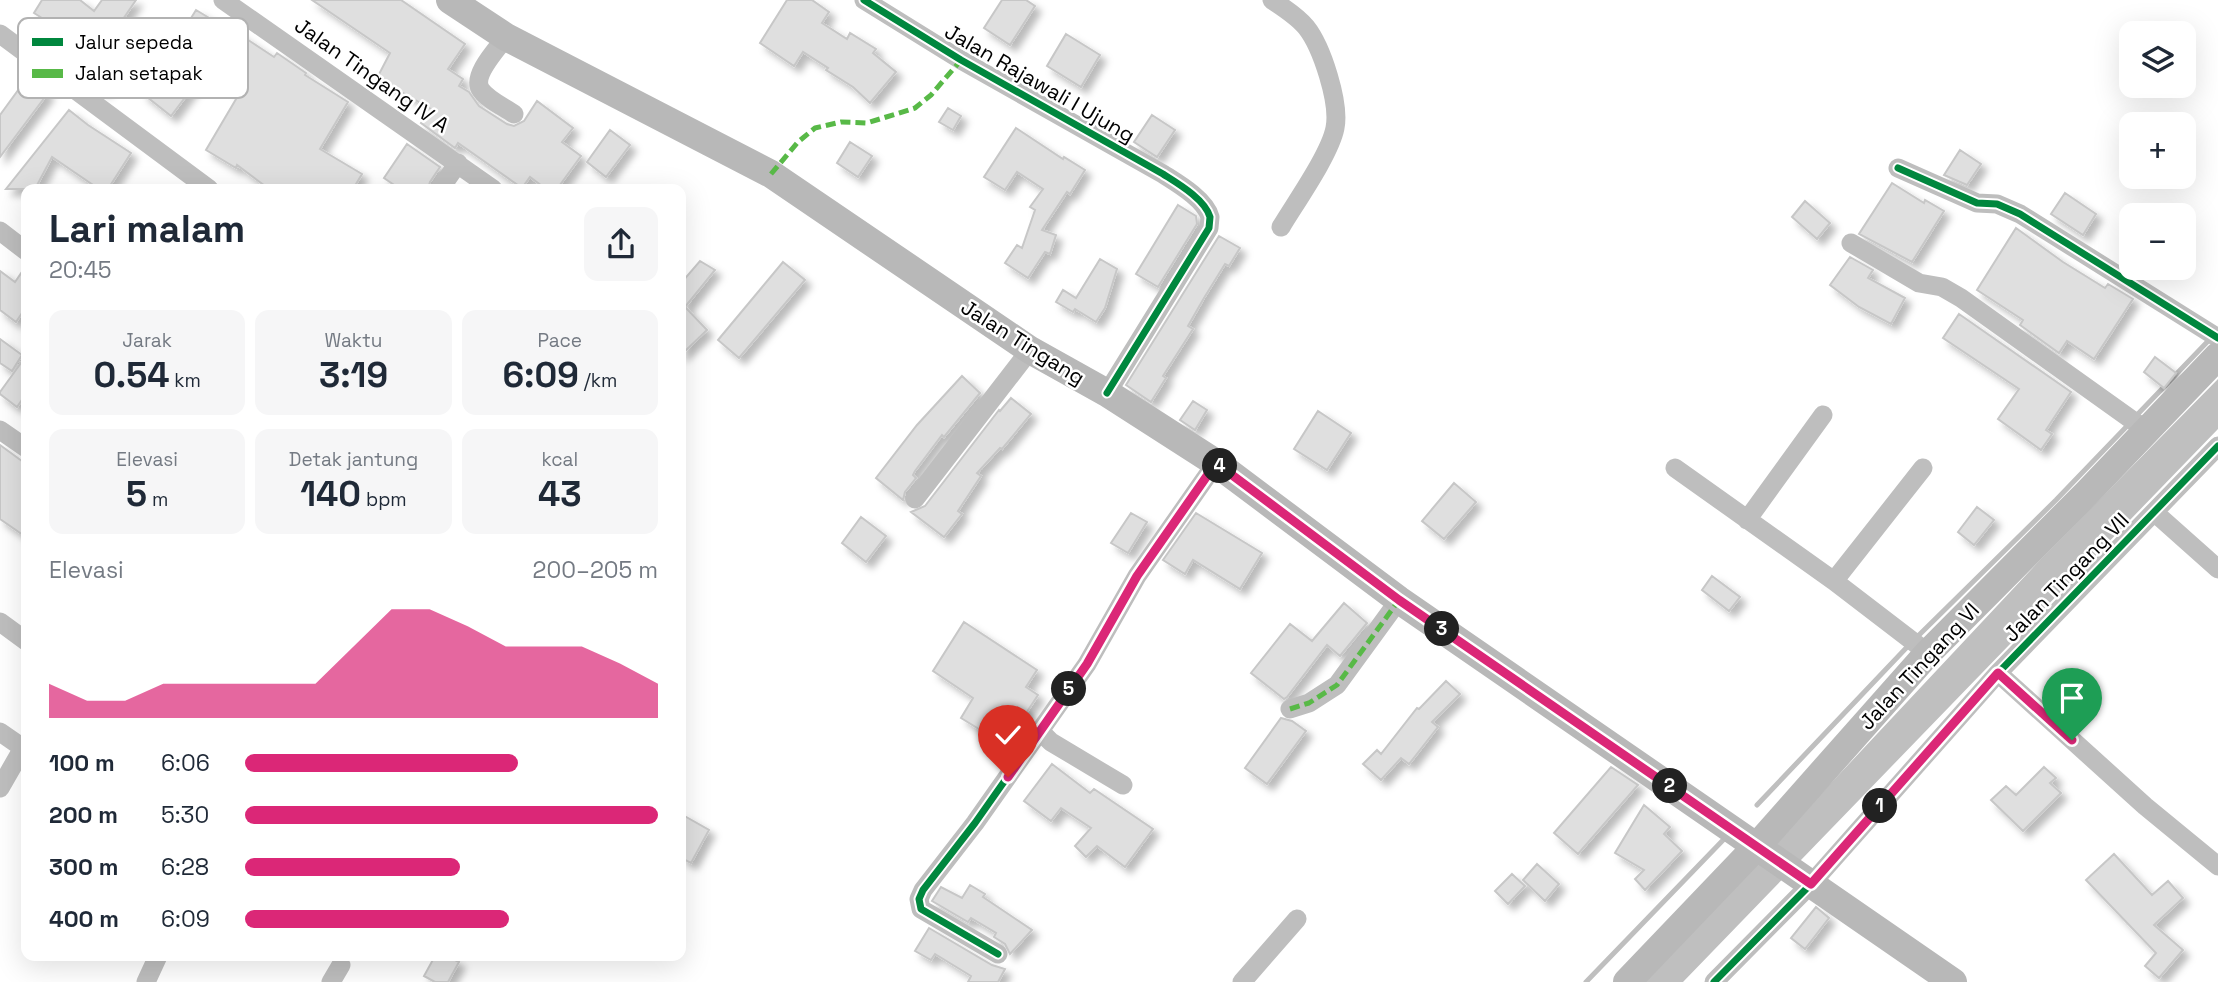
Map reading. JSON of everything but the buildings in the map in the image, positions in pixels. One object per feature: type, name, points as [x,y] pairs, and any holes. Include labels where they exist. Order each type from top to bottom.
[{"type":"main road","name":"Jalan Tingang","points":[[450,0],[506,37],[771,174],[1031,350],[1107,393],[1216,463],[1399,600],[1953,982]]},
{"type":"main road","name":"Jalan Tingang VI","points":[[1627,982],[1761,849],[1928,653],[2218,356]]},
{"type":"street","name":"Jalan Tingang IV A","points":[[223,0],[486,184]]},
{"type":"street","name":"Jalan Rajawali I Ujung","points":[[864,0],[961,60],[1163,174],[1188,190],[1204,207],[1210,217],[1209,228],[1107,393]]},
{"type":"street","points":[[1272,0],[1288,10],[1307,28],[1319,49],[1337,110],[1335,129],[1329,145],[1281,227]]},
{"type":"street","points":[[0,34],[18,47]]},
{"type":"street","points":[[506,37],[482,69],[478,80],[480,89],[486,95],[514,114]]},
{"type":"street","points":[[86,98],[202,184]]},
{"type":"street","points":[[443,184],[458,163]]},
{"type":"street","points":[[1898,168],[1977,203],[1997,204],[2020,214],[2218,338]]},
{"type":"street","points":[[0,231],[21,247]]},
{"type":"street","points":[[1851,243],[1919,283],[1942,287],[1961,298],[2147,430]]},
{"type":"street","points":[[915,499],[1031,350]]},
{"type":"street","points":[[1747,520],[1823,415]]},
{"type":"street","points":[[0,430],[21,445]]},
{"type":"street","name":"Jalan Tingang VII","points":[[1714,982],[1802,877],[2218,446]]},
{"type":"street","points":[[998,954],[921,909],[919,899],[1087,664],[1137,576],[1216,463]]},
{"type":"street","points":[[1675,468],[1834,581],[1928,653]]},
{"type":"street","points":[[1834,581],[1923,468]]},
{"type":"street","points":[[2154,512],[2218,569]]},
{"type":"street","points":[[1290,709],[1309,703],[1337,685],[1399,600]]},
{"type":"street","points":[[0,622],[21,637]]},
{"type":"street","points":[[1998,673],[2145,806],[2218,866]]},
{"type":"street","points":[[1040,731],[1051,742],[1123,785]]},
{"type":"street","points":[[0,732],[21,746]]},
{"type":"street","points":[[0,788],[21,755]]},
{"type":"street","points":[[1242,982],[1297,919]]},
{"type":"street","points":[[146,982],[156,961]]},
{"type":"shaded area","points":[[2218,379],[2218,429],[1683,982],[1641,982],[2040,560]]},
{"type":"waterway","points":[[2135,417],[2211,338]]},
{"type":"waterway","points":[[1916,638],[2129,424]]},
{"type":"waterway","points":[[1757,805],[1909,645]]},
{"type":"waterway","points":[[1586,982],[1727,836]]},
{"type":"marked path","points":[[771,174],[798,142],[815,128],[841,122],[867,123],[915,108],[931,95],[961,60]]},
{"type":"marked path","points":[[1290,709],[1309,703],[1337,685],[1399,600]]},
{"type":"cycle path","points":[[864,0],[961,60],[1163,174],[1190,192],[1207,210],[1210,217],[1209,228],[1107,393]]},
{"type":"cycle path","points":[[1898,168],[1977,203],[1997,204],[2020,214],[2218,338]]},
{"type":"cycle path","points":[[1714,982],[1811,884],[1998,673],[2218,446]]},
{"type":"cycle path","points":[[998,954],[921,909],[919,899],[1087,664],[1137,576],[1216,463]]},
{"type":"route","points":[[1008,777],[1087,664],[1137,576],[1216,463],[1399,600],[1811,884],[1998,673],[2072,740]]}]
